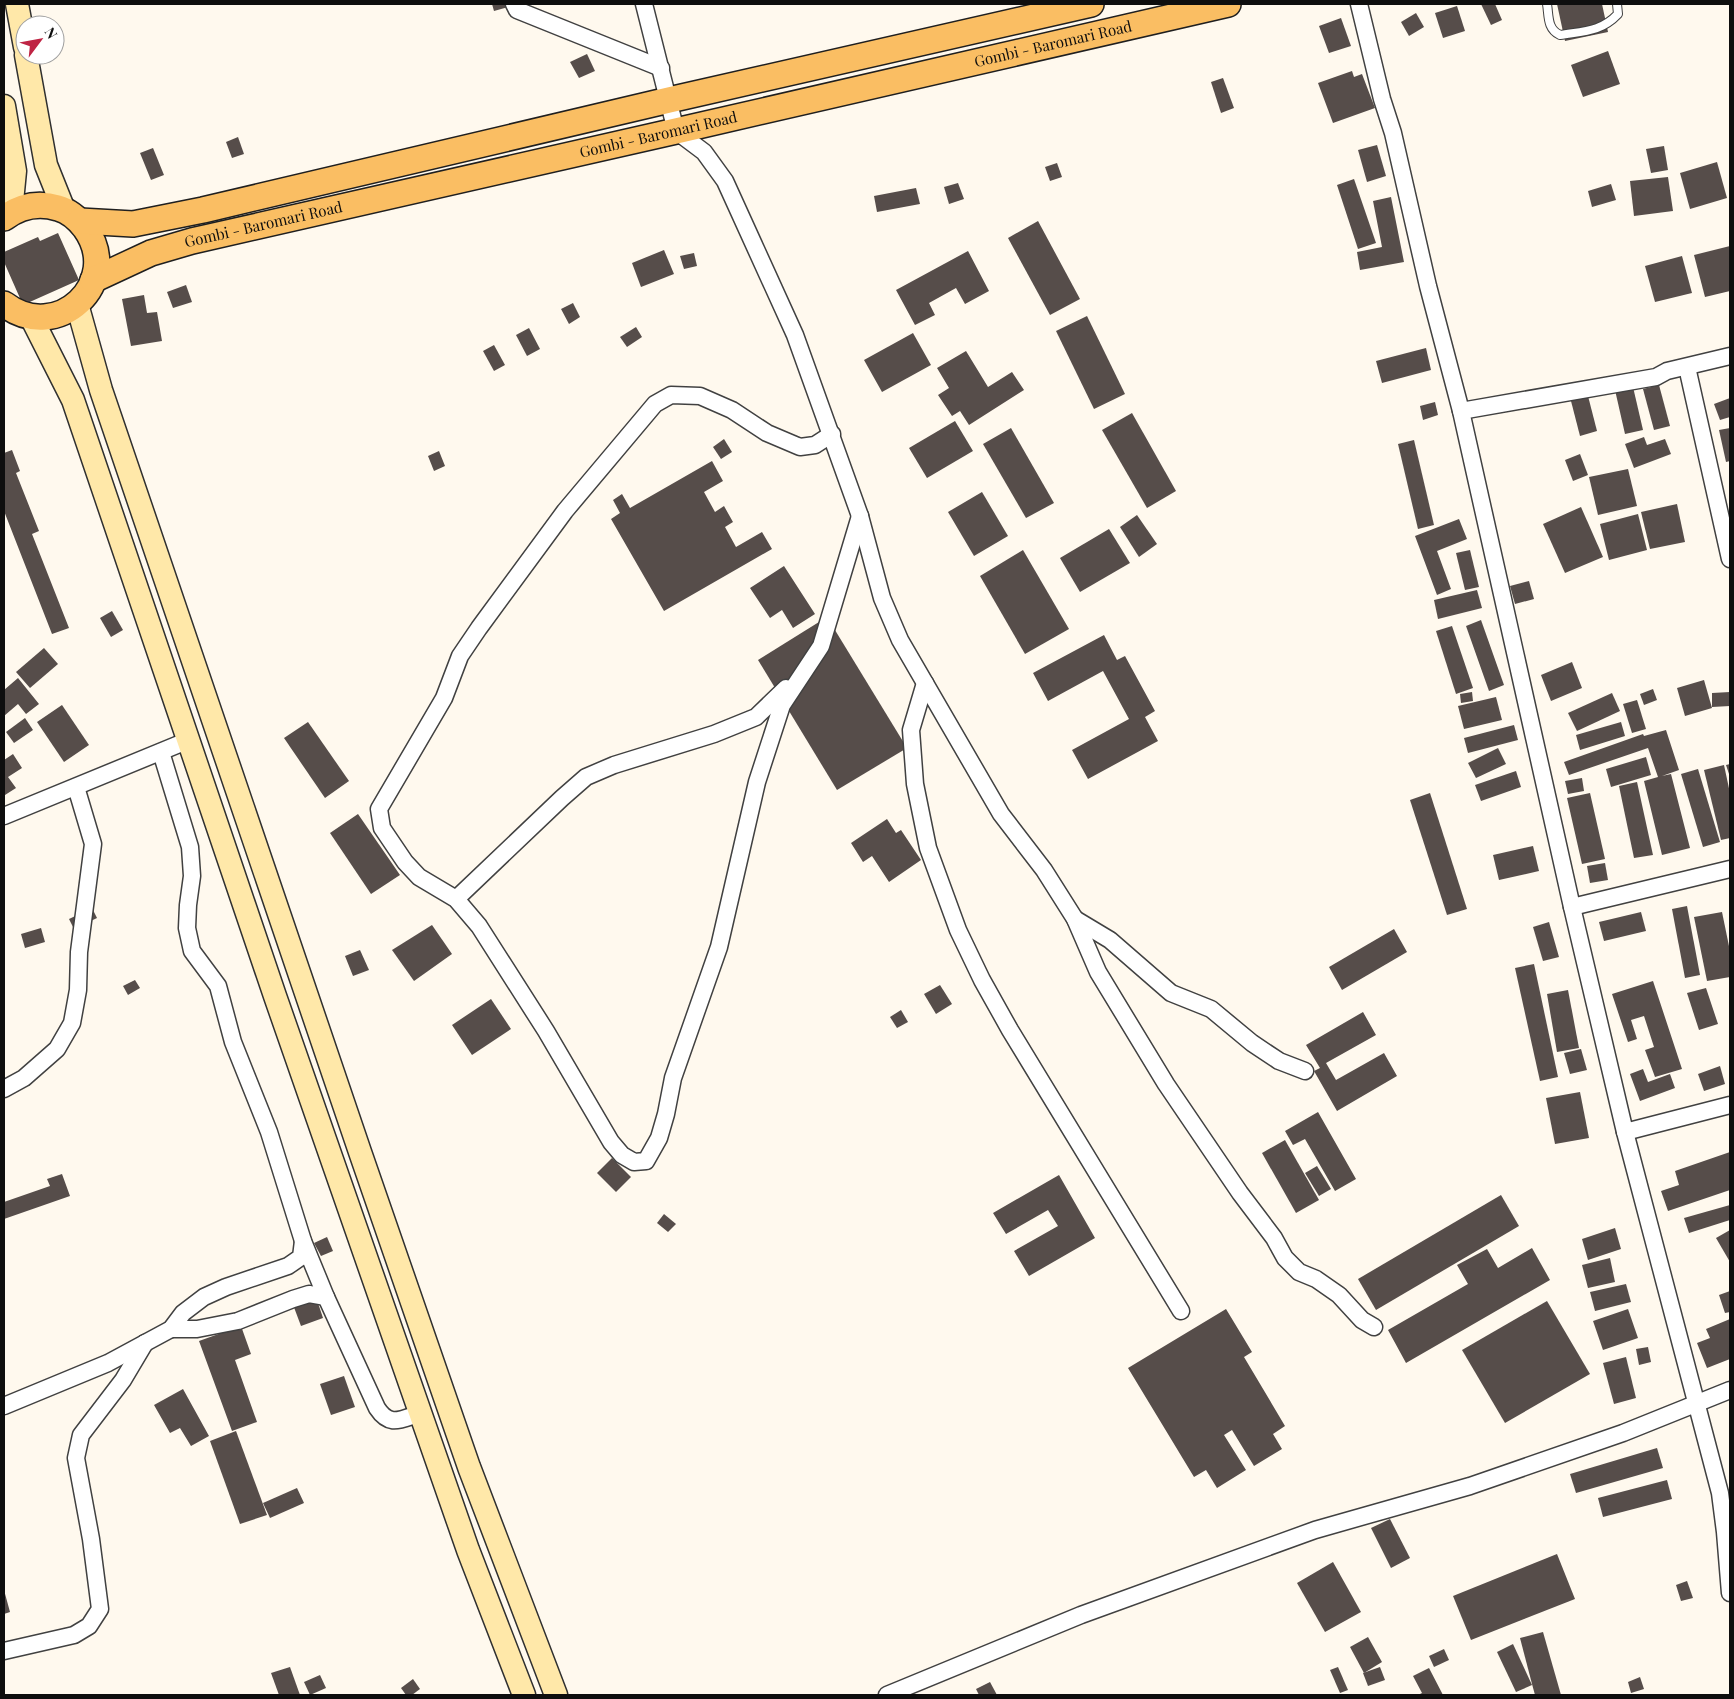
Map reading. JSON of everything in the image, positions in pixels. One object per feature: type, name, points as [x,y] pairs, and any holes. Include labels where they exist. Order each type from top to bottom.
[{"type":"main road","name":"Gombi - Baromari Road","points":[[7,215],[28,206],[47,205],[72,215],[133,224],[162,219],[669,100],[1092,4]]},
{"type":"main road","name":"Gombi - Baromari Road","points":[[93,280],[151,253],[192,240],[1228,4]]},
{"type":"main road","points":[[4,304],[14,312],[31,317],[47,318],[63,313],[77,304],[89,290],[96,272],[96,254],[91,236],[72,215],[46,164],[28,65]]},
{"type":"main road","points":[[4,106],[15,171],[7,215]]},
{"type":"main road","points":[[77,304],[101,390],[360,1152],[469,1467],[556,1695]]},
{"type":"main road","points":[[31,317],[73,400],[276,996],[468,1550],[524,1695]]},
{"type":"street","points":[[514,4],[517,10],[661,68]]},
{"type":"street","points":[[644,4],[676,131],[704,152],[725,182],[795,335],[860,516],[882,598],[900,640],[1001,814],[1044,870],[1075,919],[1098,972],[1161,1076],[1240,1193],[1274,1238],[1285,1258],[1299,1272],[1316,1280],[1339,1295],[1362,1320],[1374,1327]]},
{"type":"street","points":[[1359,4],[1382,99],[1393,132],[1428,286],[1461,411],[1572,907],[1625,1132],[1720,1493],[1730,1593]]},
{"type":"street","points":[[1461,411],[1656,377],[1667,371],[1730,356]]},
{"type":"street","points":[[1687,367],[1730,559]]},
{"type":"street","points":[[832,434],[815,445],[800,447],[767,433],[732,410],[700,396],[671,395],[656,404],[565,511],[460,656],[444,698],[379,809],[382,828],[405,862],[420,877],[456,899],[479,926],[546,1031],[611,1142],[622,1154],[634,1162],[646,1161],[659,1138],[673,1078],[718,947],[757,782],[782,705],[821,646],[860,516]]},
{"type":"street","points":[[456,899],[586,777],[614,765],[714,734],[756,717],[800,676]]},
{"type":"street","points":[[924,683],[911,730],[915,784],[928,848],[958,930],[982,980],[1010,1030],[1181,1311]]},
{"type":"street","points":[[4,816],[189,740]]},
{"type":"street","points":[[161,752],[190,847],[192,876],[188,905],[188,928],[192,951],[218,986],[233,1042],[270,1132],[303,1240],[326,1297],[377,1408],[383,1417],[391,1421],[421,1414]]},
{"type":"street","points":[[4,1089],[24,1078],[57,1049],[72,1023],[78,990],[79,952],[93,844],[76,787]]},
{"type":"street","points":[[1572,907],[1730,868]]},
{"type":"street","points":[[1075,919],[1110,940],[1171,993],[1211,1009],[1252,1044],[1279,1061],[1305,1071]]},
{"type":"street","points":[[1625,1132],[1730,1105]]},
{"type":"street","points":[[4,1406],[108,1363],[170,1329],[183,1313],[204,1297],[226,1287],[288,1266],[301,1257],[303,1240]]},
{"type":"street","points":[[170,1329],[197,1329],[238,1321],[309,1294],[326,1297]]},
{"type":"street","points":[[4,1651],[74,1636],[89,1626],[100,1609],[91,1539],[76,1458],[81,1435],[122,1380],[144,1343]]},
{"type":"street","points":[[887,1695],[1081,1615],[1268,1547],[1324,1527],[1470,1486],[1623,1433],[1730,1390]]},
{"type":"lane","points":[[1547,4],[1550,26],[1560,35],[1602,28],[1618,14],[1617,4]]},
{"type":"building","points":[[492,4],[519,4],[494,11]]},
{"type":"building","points":[[1481,4],[1495,4],[1502,20],[1491,25]]},
{"type":"building","points":[[1557,4],[1602,4],[1608,32],[1565,41]]},
{"type":"building","points":[[1457,6],[1465,31],[1443,38],[1435,13]]},
{"type":"building","points":[[1416,13],[1424,27],[1409,36],[1401,22]]},
{"type":"building","points":[[1341,18],[1351,46],[1329,53],[1319,26]]},
{"type":"building","points":[[1608,51],[1620,84],[1583,97],[1571,65]]},
{"type":"building","points":[[587,54],[595,71],[579,78],[570,62]]},
{"type":"building","points":[[1352,71],[1354,77],[1362,74],[1375,108],[1333,123],[1318,83]]},
{"type":"building","points":[[1223,78],[1234,108],[1221,113],[1211,82]]},
{"type":"building","points":[[238,137],[244,154],[232,158],[226,142]]},
{"type":"building","points":[[1377,145],[1386,176],[1367,182],[1358,150]]},
{"type":"building","points":[[1664,146],[1668,170],[1651,173],[1646,149]]},
{"type":"building","points":[[153,148],[164,175],[151,180],[140,153]]},
{"type":"building","points":[[1717,162],[1727,198],[1690,209],[1680,173]]},
{"type":"building","points":[[1057,163],[1062,177],[1050,181],[1045,167]]},
{"type":"building","points":[[1668,177],[1673,211],[1634,216],[1630,181]]},
{"type":"building","points":[[1354,179],[1376,243],[1358,249],[1337,185]]},
{"type":"building","points":[[958,183],[964,199],[949,204],[944,187]]},
{"type":"building","points":[[1611,184],[1616,200],[1592,207],[1588,191]]},
{"type":"building","points":[[916,188],[920,204],[877,212],[874,196]]},
{"type":"building","points":[[1391,197],[1404,262],[1360,270],[1357,252],[1382,247],[1373,201]]},
{"type":"building","points":[[1038,221],[1080,299],[1050,315],[1008,238]]},
{"type":"building","points":[[58,233],[79,280],[23,305],[4,262],[4,252],[38,237],[40,241]]},
{"type":"building","points":[[1730,246],[1730,291],[1705,297],[1694,255]]},
{"type":"building","points":[[664,250],[674,274],[641,287],[632,263]]},
{"type":"building","points":[[968,251],[989,291],[965,304],[956,288],[929,303],[935,315],[915,325],[896,290]]},
{"type":"building","points":[[694,253],[697,266],[684,269],[680,256]]},
{"type":"building","points":[[1682,256],[1692,293],[1655,302],[1645,266]]},
{"type":"building","points":[[186,285],[192,302],[173,308],[167,292]]},
{"type":"building","points":[[144,295],[147,313],[157,312],[162,341],[131,346],[122,299]]},
{"type":"building","points":[[573,303],[580,317],[569,324],[561,309]]},
{"type":"building","points":[[1087,316],[1125,394],[1094,409],[1056,331]]},
{"type":"building","points":[[636,327],[642,337],[627,347],[620,337]]},
{"type":"building","points":[[529,328],[540,349],[527,356],[516,335]]},
{"type":"building","points":[[913,333],[931,365],[882,392],[864,360]]},
{"type":"building","points":[[494,345],[505,365],[494,371],[483,351]]},
{"type":"building","points":[[1426,348],[1431,370],[1382,383],[1376,361]]},
{"type":"building","points":[[966,351],[988,387],[1012,372],[1024,390],[969,425],[960,411],[952,416],[938,395],[949,388],[937,368]]},
{"type":"building","points":[[1659,385],[1670,426],[1654,430],[1643,389]]},
{"type":"building","points":[[1633,387],[1643,430],[1625,434],[1615,390]]},
{"type":"building","points":[[1588,396],[1597,431],[1580,436],[1571,401]]},
{"type":"building","points":[[1730,398],[1730,417],[1720,420],[1714,404]]},
{"type":"building","points":[[1435,402],[1438,415],[1423,420],[1420,406]]},
{"type":"building","points":[[1132,413],[1176,491],[1147,508],[1102,430]]},
{"type":"building","points":[[955,421],[973,451],[927,478],[909,448]]},
{"type":"building","points":[[1011,428],[1054,503],[1026,518],[983,444]]},
{"type":"building","points":[[1730,428],[1730,461],[1726,462],[1719,430]]},
{"type":"building","points":[[1644,437],[1647,445],[1665,439],[1671,454],[1634,468],[1625,444]]},
{"type":"building","points":[[724,439],[732,452],[721,459],[713,447]]},
{"type":"building","points":[[1414,440],[1434,525],[1418,529],[1398,444]]},
{"type":"building","points":[[12,450],[20,471],[16,473],[39,531],[32,534],[69,628],[52,634],[4,511],[4,453]]},
{"type":"building","points":[[439,451],[445,466],[434,471],[428,456]]},
{"type":"building","points":[[1580,454],[1588,475],[1573,481],[1565,460]]},
{"type":"building","points":[[712,461],[723,481],[704,492],[715,512],[724,506],[733,522],[725,527],[736,547],[762,532],[772,549],[664,611],[611,519],[620,513],[613,500],[622,494],[630,508]]},
{"type":"building","points":[[1628,469],[1637,506],[1598,515],[1589,477]]},
{"type":"building","points":[[982,492],[1008,536],[974,556],[948,512]]},
{"type":"building","points":[[1677,504],[1685,542],[1650,549],[1641,512]]},
{"type":"building","points":[[1581,507],[1603,557],[1565,573],[1543,524]]},
{"type":"building","points":[[1638,514],[1647,550],[1609,560],[1600,524]]},
{"type":"building","points":[[1137,515],[1157,544],[1139,557],[1120,527]]},
{"type":"building","points":[[1459,519],[1467,539],[1437,551],[1451,589],[1437,595],[1415,536]]},
{"type":"building","points":[[1109,529],[1130,563],[1080,592],[1060,558]]},
{"type":"building","points":[[1023,550],[1069,629],[1025,654],[980,576]]},
{"type":"building","points":[[1470,550],[1479,587],[1465,590],[1456,553]]},
{"type":"building","points":[[784,566],[815,614],[793,628],[782,610],[770,618],[750,588]]},
{"type":"building","points":[[1529,581],[1534,599],[1515,604],[1510,586]]},
{"type":"building","points":[[1477,590],[1482,608],[1438,619],[1434,600]]},
{"type":"building","points":[[112,611],[123,630],[111,637],[100,618]]},
{"type":"building","points":[[827,617],[907,748],[837,790],[758,660]]},
{"type":"building","points":[[1481,620],[1504,685],[1489,691],[1466,626]]},
{"type":"building","points":[[1452,626],[1473,688],[1456,694],[1436,631]]},
{"type":"building","points":[[1104,635],[1117,660],[1125,656],[1155,711],[1145,717],[1158,741],[1088,779],[1072,750],[1129,719],[1103,671],[1048,701],[1033,673]]},
{"type":"building","points":[[44,648],[58,664],[30,688],[16,672]]},
{"type":"building","points":[[1572,662],[1582,688],[1551,701],[1541,675]]},
{"type":"building","points":[[18,678],[39,704],[26,714],[18,704],[4,716],[4,690]]},
{"type":"building","points":[[1704,680],[1712,708],[1685,716],[1677,688]]},
{"type":"building","points":[[1653,689],[1657,700],[1644,705],[1640,694]]},
{"type":"building","points":[[1472,692],[1473,701],[1461,703],[1460,694]]},
{"type":"building","points":[[1730,692],[1730,706],[1712,707],[1712,693]]},
{"type":"building","points":[[1612,693],[1620,711],[1577,731],[1568,713]]},
{"type":"building","points":[[1496,697],[1502,720],[1464,729],[1458,706]]},
{"type":"building","points":[[1637,700],[1646,729],[1632,733],[1623,704]]},
{"type":"building","points":[[62,705],[89,745],[64,762],[37,722]]},
{"type":"building","points":[[25,718],[33,730],[14,743],[6,732]]},
{"type":"building","points":[[308,722],[349,781],[325,798],[284,738]]},
{"type":"building","points":[[1621,722],[1625,736],[1580,750],[1576,735]]},
{"type":"building","points":[[1514,725],[1518,740],[1468,753],[1464,738]]},
{"type":"building","points":[[1666,730],[1679,770],[1662,776],[1671,774],[1690,848],[1662,855],[1644,781],[1658,777],[1648,748],[1569,775],[1564,762],[1643,734],[1644,736]]},
{"type":"building","points":[[1498,748],[1506,764],[1476,778],[1468,763]]},
{"type":"building","points":[[13,754],[22,768],[8,777],[16,788],[5,795],[4,760]]},
{"type":"building","points":[[1646,757],[1651,775],[1611,787],[1606,769]]},
{"type":"building","points":[[1730,764],[1730,777],[1726,765]]},
{"type":"building","points":[[1724,765],[1730,793],[1730,838],[1721,840],[1704,770]]},
{"type":"building","points":[[1698,769],[1720,842],[1703,847],[1681,774]]},
{"type":"building","points":[[1516,771],[1521,787],[1481,801],[1475,785]]},
{"type":"building","points":[[1582,778],[1584,791],[1568,794],[1565,781]]},
{"type":"building","points":[[1637,782],[1653,855],[1634,858],[1619,786]]},
{"type":"building","points":[[1430,793],[1467,909],[1447,915],[1410,800]]},
{"type":"building","points":[[1590,793],[1605,859],[1582,864],[1567,798]]},
{"type":"building","points":[[358,814],[400,875],[371,894],[330,833]]},
{"type":"building","points":[[887,819],[896,833],[901,830],[921,860],[889,882],[872,856],[863,862],[851,843]]},
{"type":"building","points":[[1533,846],[1539,871],[1499,880],[1493,855]]},
{"type":"building","points":[[1605,863],[1608,880],[1590,883],[1587,866]]},
{"type":"building","points":[[1687,906],[1700,975],[1685,978],[1672,909]]},
{"type":"building","points":[[92,908],[97,918],[74,929],[69,919]]},
{"type":"building","points":[[1641,912],[1646,931],[1604,941],[1599,922]]},
{"type":"building","points":[[1722,912],[1730,951],[1730,977],[1707,981],[1694,917]]},
{"type":"building","points":[[1549,922],[1559,957],[1543,961],[1533,927]]},
{"type":"building","points":[[432,925],[452,954],[414,981],[392,950]]},
{"type":"building","points":[[41,928],[45,942],[25,948],[21,934]]},
{"type":"building","points":[[1394,929],[1407,952],[1342,990],[1329,967]]},
{"type":"building","points":[[360,950],[369,970],[353,976],[345,956]]},
{"type":"building","points":[[1534,964],[1558,1077],[1540,1081],[1515,968]]},
{"type":"building","points":[[135,980],[140,988],[128,995],[123,986]]},
{"type":"building","points":[[1653,981],[1682,1069],[1655,1077],[1645,1050],[1654,1047],[1644,1016],[1631,1020],[1637,1039],[1628,1042],[1612,994]]},
{"type":"building","points":[[940,985],[952,1004],[936,1014],[924,994]]},
{"type":"building","points":[[1706,988],[1718,1024],[1699,1030],[1687,993]]},
{"type":"building","points":[[1568,990],[1579,1048],[1557,1052],[1547,994]]},
{"type":"building","points":[[491,999],[511,1029],[472,1055],[452,1025]]},
{"type":"building","points":[[901,1010],[908,1022],[897,1028],[890,1017]]},
{"type":"building","points":[[1363,1012],[1376,1035],[1326,1063],[1336,1080],[1384,1053],[1397,1076],[1337,1111],[1314,1071],[1320,1068],[1306,1045]]},
{"type":"building","points":[[1581,1049],[1587,1070],[1570,1074],[1564,1053]]},
{"type":"building","points":[[1720,1066],[1725,1084],[1704,1091],[1698,1074]]},
{"type":"building","points":[[1643,1069],[1648,1082],[1670,1074],[1675,1088],[1640,1101],[1630,1074]]},
{"type":"building","points":[[1580,1092],[1589,1138],[1555,1144],[1546,1098]]},
{"type":"building","points":[[1318,1112],[1356,1179],[1335,1191],[1305,1139],[1293,1145],[1285,1131]]},
{"type":"building","points":[[1285,1140],[1319,1200],[1296,1213],[1262,1153]]},
{"type":"building","points":[[1730,1152],[1730,1190],[1668,1211],[1661,1191],[1679,1185],[1675,1171]]},
{"type":"building","points":[[612,1158],[631,1177],[616,1192],[597,1173]]},
{"type":"building","points":[[1317,1166],[1331,1189],[1319,1196],[1305,1173]]},
{"type":"building","points":[[62,1174],[70,1196],[4,1219],[4,1202],[50,1186],[47,1179]]},
{"type":"building","points":[[1059,1175],[1095,1238],[1029,1276],[1014,1251],[1058,1226],[1048,1210],[1006,1234],[993,1213]]},
{"type":"building","points":[[1501,1195],[1519,1226],[1376,1310],[1358,1279]]},
{"type":"building","points":[[1730,1205],[1730,1220],[1689,1233],[1684,1218]]},
{"type":"building","points":[[664,1214],[676,1224],[668,1232],[657,1223]]},
{"type":"building","points":[[1615,1228],[1621,1249],[1588,1260],[1582,1239]]},
{"type":"building","points":[[1730,1230],[1730,1262],[1716,1238]]},
{"type":"building","points":[[327,1237],[333,1251],[321,1256],[314,1243]]},
{"type":"building","points":[[1532,1248],[1550,1280],[1406,1363],[1388,1330],[1468,1284],[1457,1265],[1487,1249],[1498,1268]]},
{"type":"building","points":[[1610,1258],[1615,1282],[1588,1288],[1582,1265]]},
{"type":"building","points":[[1626,1284],[1631,1302],[1595,1311],[1590,1292]]},
{"type":"building","points":[[1730,1291],[1730,1312],[1725,1313],[1719,1295]]},
{"type":"building","points":[[315,1294],[323,1318],[301,1326],[292,1302]]},
{"type":"building","points":[[1547,1301],[1590,1374],[1505,1423],[1462,1350]]},
{"type":"building","points":[[1226,1309],[1252,1352],[1244,1357],[1285,1426],[1273,1434],[1282,1449],[1254,1466],[1232,1430],[1224,1435],[1246,1470],[1217,1488],[1206,1470],[1194,1477],[1128,1368]]},
{"type":"building","points":[[1628,1309],[1638,1338],[1603,1350],[1593,1321]]},
{"type":"building","points":[[1730,1319],[1730,1359],[1707,1368],[1697,1343],[1710,1338],[1706,1329]]},
{"type":"building","points":[[241,1326],[251,1354],[235,1360],[257,1422],[232,1431],[199,1341]]},
{"type":"building","points":[[1648,1347],[1651,1362],[1639,1365],[1636,1349]]},
{"type":"building","points":[[1626,1357],[1636,1398],[1614,1404],[1603,1363]]},
{"type":"building","points":[[344,1376],[355,1407],[331,1415],[320,1384]]},
{"type":"building","points":[[183,1389],[209,1436],[191,1446],[180,1428],[170,1433],[154,1405]]},
{"type":"building","points":[[236,1431],[267,1515],[240,1524],[210,1441]]},
{"type":"building","points":[[1657,1448],[1663,1468],[1576,1493],[1570,1474]]},
{"type":"building","points":[[1667,1480],[1672,1499],[1603,1517],[1598,1498]]},
{"type":"building","points":[[297,1488],[304,1503],[270,1518],[263,1503]]},
{"type":"building","points":[[1390,1519],[1410,1558],[1391,1568],[1371,1528]]},
{"type":"building","points":[[1557,1554],[1575,1599],[1471,1640],[1453,1596]]},
{"type":"building","points":[[1333,1562],[1361,1612],[1325,1632],[1297,1583]]},
{"type":"building","points":[[1687,1581],[1693,1598],[1681,1601],[1676,1585]]},
{"type":"building","points":[[4,1590],[10,1612],[4,1614]]},
{"type":"building","points":[[1543,1632],[1561,1695],[1535,1695],[1520,1638]]},
{"type":"building","points":[[1368,1637],[1382,1662],[1364,1673],[1350,1647]]},
{"type":"building","points":[[1513,1644],[1532,1685],[1516,1692],[1497,1652]]},
{"type":"building","points":[[1444,1649],[1449,1660],[1434,1667],[1429,1656]]},
{"type":"building","points":[[290,1667],[300,1695],[279,1695],[271,1673]]},
{"type":"building","points":[[1338,1667],[1348,1690],[1340,1693],[1330,1670]]},
{"type":"building","points":[[1380,1667],[1385,1680],[1368,1686],[1363,1673]]},
{"type":"building","points":[[1429,1668],[1443,1695],[1418,1695],[1422,1693],[1413,1676]]},
{"type":"building","points":[[320,1675],[326,1688],[310,1695],[304,1682]]},
{"type":"building","points":[[1640,1677],[1644,1689],[1631,1693],[1628,1682]]},
{"type":"building","points":[[413,1679],[420,1689],[412,1695],[406,1695],[401,1688]]},
{"type":"building","points":[[990,1682],[997,1695],[979,1695],[976,1689]]}]
